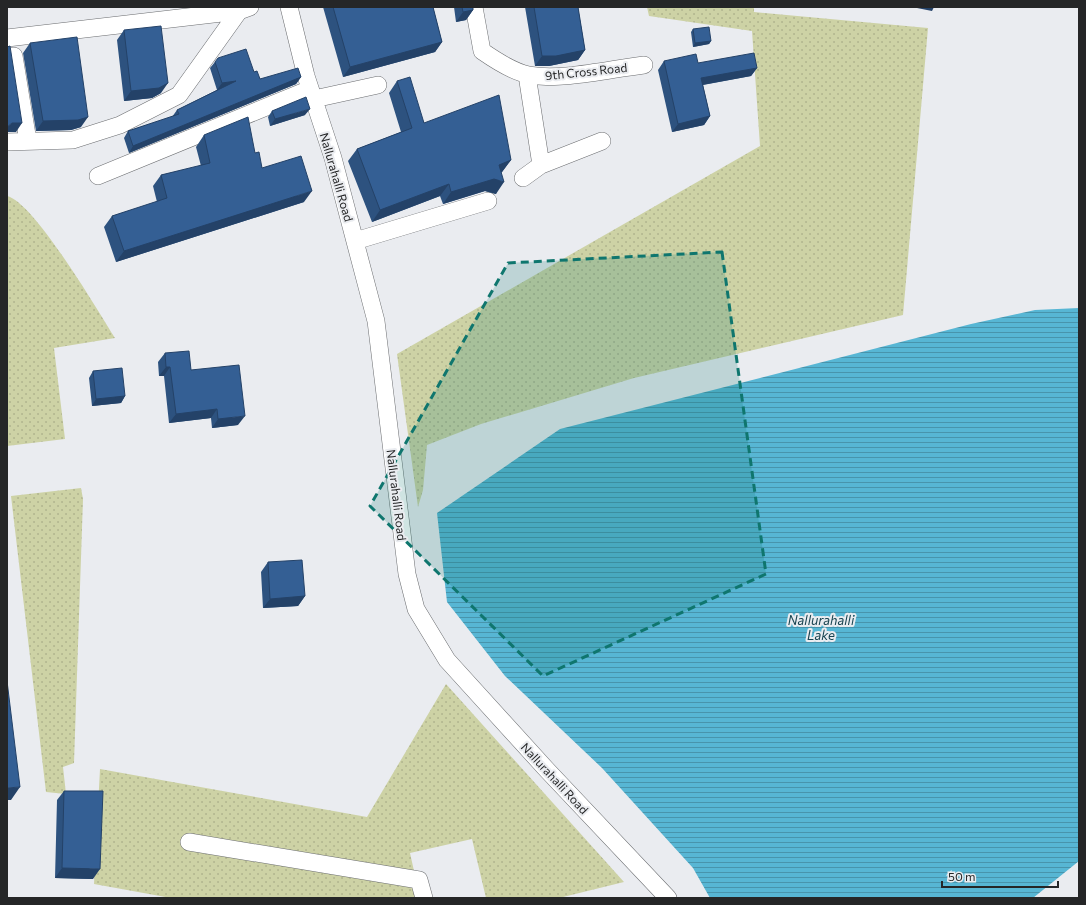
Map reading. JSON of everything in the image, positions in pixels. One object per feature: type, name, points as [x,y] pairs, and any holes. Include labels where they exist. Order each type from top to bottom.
[{"type":"street","name":"Nallurahalli Road","points":[[289,7],[291,20],[312,94],[333,158],[376,321],[407,574],[416,609],[447,660],[664,897]]},
{"type":"street","name":"9th Cross Road","points":[[474,7],[482,51],[497,61],[527,75],[550,77],[644,64]]},
{"type":"street","points":[[7,38],[244,9]]},
{"type":"street","points":[[7,142],[73,140],[120,124],[179,95],[244,9]]},
{"type":"street","points":[[14,56],[28,141]]},
{"type":"street","points":[[527,75],[541,165]]},
{"type":"street","points":[[98,176],[312,94],[378,85]]},
{"type":"street","points":[[523,178],[541,165],[602,141]]},
{"type":"street","points":[[355,241],[488,201]]},
{"type":"street","points":[[189,842],[419,880],[424,898]]},
{"type":"highlighted area","points":[[722,252],[766,574],[543,676],[370,506],[508,263]]},
{"type":"green space","points":[[647,7],[754,7],[754,12],[928,28],[903,315],[634,378],[481,424],[427,445],[423,490],[418,507],[397,354],[760,146],[752,31],[649,16]]},
{"type":"green space","points":[[7,196],[19,203],[49,236],[115,338],[54,348],[65,439],[7,446]]},
{"type":"green space","points":[[81,488],[83,499],[74,763],[63,767],[66,794],[46,792],[11,496]]},
{"type":"green space","points":[[446,684],[624,882],[559,898],[486,898],[472,839],[410,853],[420,898],[171,898],[94,884],[100,769],[367,817]]},
{"type":"water","name":"Nallurahalli Lake","points":[[1079,308],[1079,861],[1033,898],[710,898],[693,868],[602,768],[505,676],[447,602],[437,513],[560,429],[971,324],[1035,310]]},
{"type":"building","points":[[333,7],[433,7],[442,42],[350,67]]},
{"type":"building","points":[[462,7],[473,7],[473,10],[463,12]]},
{"type":"building","points":[[534,7],[578,7],[585,50],[556,56],[542,56]]},
{"type":"building","points":[[161,26],[168,83],[159,88],[131,91],[124,30]]},
{"type":"building","points":[[709,27],[711,41],[695,43],[693,29]]},
{"type":"building","points":[[77,37],[88,117],[78,120],[43,121],[30,43]]},
{"type":"building","points":[[10,46],[22,123],[12,123],[7,127],[7,47]]},
{"type":"building","points":[[246,49],[254,72],[257,71],[260,79],[298,68],[301,77],[133,146],[128,131],[179,114],[177,110],[236,81],[222,83],[215,62],[218,58]]},
{"type":"building","points":[[754,53],[757,68],[701,78],[710,116],[678,124],[664,61],[696,54],[698,63]]},
{"type":"building","points":[[410,77],[424,123],[499,95],[511,160],[499,165],[504,182],[494,179],[451,192],[449,184],[380,210],[357,149],[412,128],[397,81]]},
{"type":"building","points":[[306,97],[310,109],[275,119],[272,111]]},
{"type":"building","points":[[248,117],[255,153],[259,152],[262,168],[301,156],[312,191],[124,251],[112,216],[167,198],[161,175],[210,163],[204,135]]},
{"type":"building","points":[[189,351],[191,370],[239,365],[245,416],[218,419],[217,409],[176,414],[170,367],[166,367],[165,353]]},
{"type":"building","points":[[122,368],[125,396],[96,399],[93,371]]},
{"type":"building","points":[[302,560],[305,596],[270,599],[268,562]]},
{"type":"building","points":[[7,681],[20,787],[7,788]]},
{"type":"building","points":[[64,791],[103,791],[100,869],[62,868]]}]
